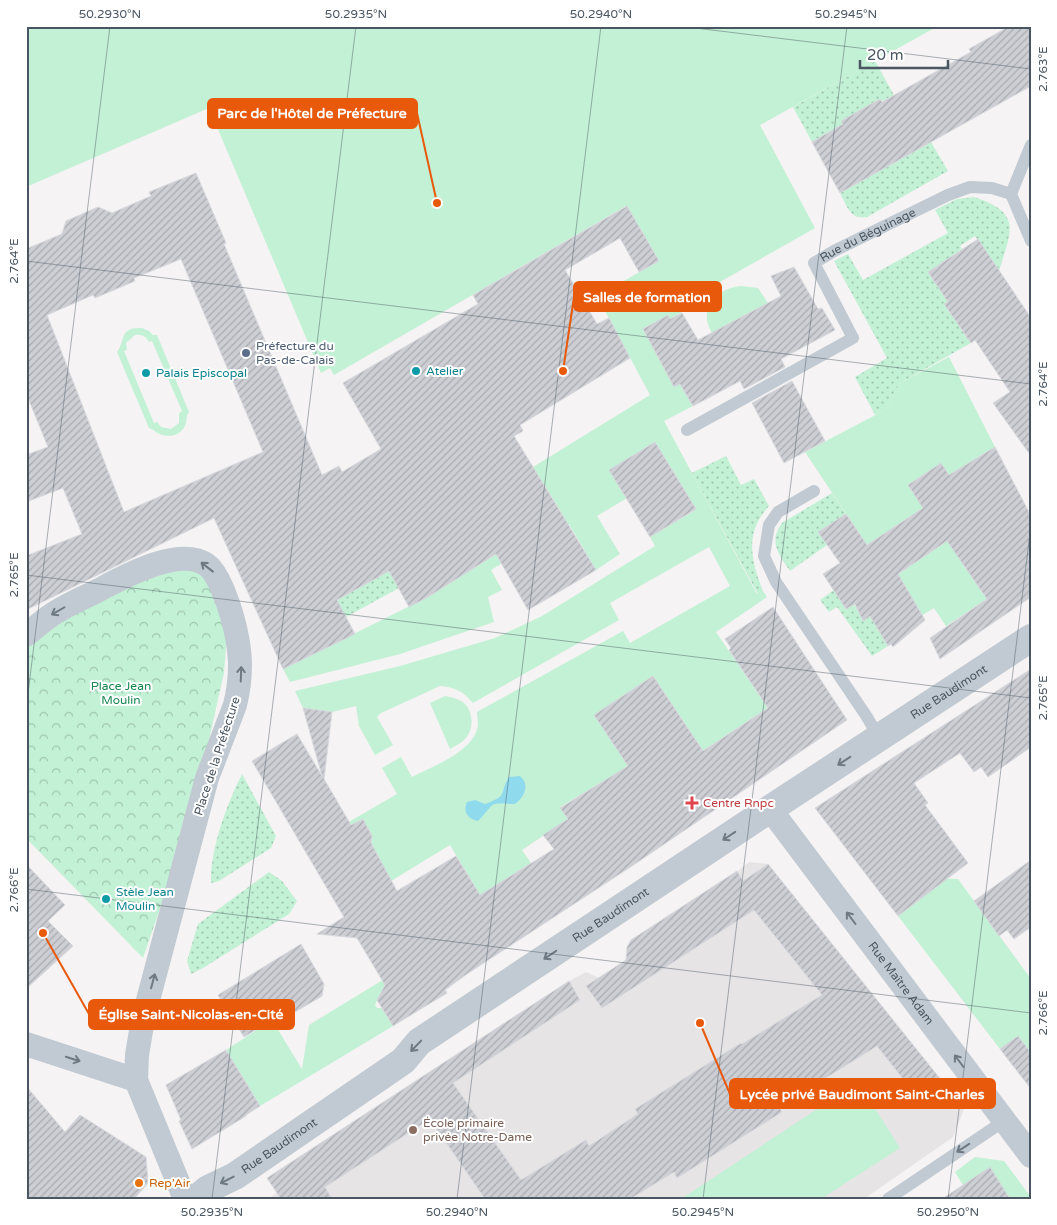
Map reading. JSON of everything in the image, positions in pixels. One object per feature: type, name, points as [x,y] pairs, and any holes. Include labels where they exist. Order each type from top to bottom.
[{"type":"street","name":"Place de la Préfecture","points":[[26,636],[59,610],[135,572],[166,562],[189,559],[198,560],[207,565],[212,570],[230,608],[241,659],[241,681],[236,705],[207,778],[154,979],[137,1055],[136,1080],[185,1199]]},
{"type":"street","name":"Rue Baudimont","points":[[196,1199],[208,1190],[235,1176],[403,1061],[419,1042],[1031,638]]},
{"type":"street","name":"Rue Maître Adam","points":[[770,809],[1031,1156]]},
{"type":"street","points":[[26,1044],[136,1080]]},
{"type":"lane","points":[[1031,145],[1010,194],[1031,242]]},
{"type":"lane","name":"Rue du Béguinage","points":[[688,430],[853,338],[814,263],[834,251],[955,192],[970,187],[992,188],[1010,194]]},
{"type":"lane","points":[[814,490],[778,512],[769,525],[764,556],[776,582],[867,716],[879,738]]},
{"type":"lane","points":[[888,1199],[1004,1121]]},
{"type":"shaded area","points":[[749,862],[768,864],[964,1109],[953,1137],[864,1199],[269,1199],[277,1192],[267,1178],[569,981],[586,972],[599,978],[627,959]]},
{"type":"green space","points":[[26,26],[938,26],[760,125],[815,228],[690,299],[692,306],[670,319],[667,316],[643,329],[674,387],[680,384],[693,406],[664,421],[757,594],[763,591],[767,597],[716,632],[768,708],[703,751],[653,676],[594,715],[632,772],[623,805],[602,782],[560,807],[568,819],[522,850],[531,863],[480,895],[450,845],[391,881],[371,843],[372,836],[363,819],[342,830],[340,827],[397,794],[382,768],[401,757],[412,777],[442,763],[462,750],[470,742],[478,724],[477,712],[623,631],[630,643],[730,586],[709,547],[610,603],[619,620],[473,703],[459,691],[440,686],[381,713],[377,717],[393,745],[375,755],[359,726],[356,706],[332,712],[303,708],[295,691],[400,666],[495,638],[542,616],[655,546],[650,537],[696,509],[655,442],[610,470],[627,498],[597,516],[620,554],[596,570],[569,524],[491,570],[502,590],[488,597],[494,622],[400,654],[290,682],[283,669],[428,597],[561,512],[533,467],[650,395],[597,296],[659,261],[626,206],[334,375],[330,368],[321,373],[209,108],[26,187]]},
{"type":"green space","points":[[875,61],[894,95],[882,101],[880,99],[842,121],[843,124],[812,142],[793,107]]},
{"type":"green space","points":[[931,142],[948,171],[867,217],[857,216],[850,211],[840,193]]},
{"type":"green space","points":[[974,197],[990,203],[1007,217],[1009,234],[999,271],[975,236],[960,246],[962,249],[928,272],[948,302],[945,304],[971,343],[900,383],[885,410],[875,415],[855,377],[887,358],[834,261],[848,254],[863,280],[948,233],[935,210],[957,199]]},
{"type":"green space","points":[[741,286],[758,288],[768,303],[712,333],[707,316],[708,308],[712,301],[724,291]]},
{"type":"green space","points":[[134,328],[142,328],[153,335],[157,335],[189,412],[185,427],[174,435],[167,436],[149,428],[117,352],[126,332]],"holes":[[[135,335],[141,335],[149,342],[152,341],[182,411],[179,413],[179,423],[171,429],[161,427],[157,422],[154,423],[124,351],[127,350],[126,343]]]},
{"type":"green space","points":[[949,357],[995,447],[980,456],[971,509],[941,463],[908,485],[923,508],[867,545],[805,452],[885,410],[900,383]]},
{"type":"green space","points":[[726,456],[741,485],[754,479],[769,506],[761,516],[753,537],[753,558],[763,591],[758,594],[692,473]]},
{"type":"green space","points":[[832,493],[846,514],[819,532],[827,545],[790,571],[779,554],[775,542],[778,530],[782,523]]},
{"type":"green space","points":[[947,541],[987,599],[946,626],[934,608],[916,619],[900,595],[908,590],[897,575]]},
{"type":"green space","name":"Place Jean Moulin","points":[[184,567],[203,575],[219,599],[227,634],[224,673],[203,766],[170,879],[143,958],[26,838],[26,649],[47,630],[142,577]]},
{"type":"green space","points":[[389,570],[399,588],[346,617],[333,595]]},
{"type":"green space","points":[[834,590],[846,609],[854,604],[863,620],[871,615],[879,627],[878,631],[881,629],[888,646],[872,656],[837,607],[829,612],[820,600]]},
{"type":"green space","points":[[445,696],[464,703],[471,716],[470,732],[462,741],[450,749],[430,703]]},
{"type":"green space","points":[[242,774],[276,836],[271,848],[219,881],[211,883],[211,870],[216,841]]},
{"type":"green space","points":[[269,872],[282,881],[297,901],[289,914],[191,974],[187,961],[198,924]]},
{"type":"green space","points":[[905,878],[958,879],[1031,979],[1031,1053],[1018,1036],[1000,1049],[898,916],[921,899]]},
{"type":"green space","points":[[386,978],[393,989],[378,999],[375,1005],[377,1008],[382,1008],[393,1026],[260,1106],[226,1050],[272,1020],[302,1069],[309,1025]]},
{"type":"green space","points":[[858,1082],[900,1148],[821,1199],[681,1199]]},
{"type":"green space","points":[[975,1157],[1004,1161],[1030,1196],[1026,1199],[1010,1199],[990,1168],[963,1185],[955,1172]]},
{"type":"water","points":[[520,776],[525,783],[525,790],[524,794],[515,804],[493,805],[478,821],[467,814],[465,808],[467,802],[475,800],[485,804],[493,801],[501,796],[509,777]]},
{"type":"building","points":[[1010,26],[1031,26],[1031,86],[840,193],[812,142],[843,124],[841,121],[880,99],[882,102],[971,52],[969,49]]},
{"type":"building","points":[[196,173],[322,475],[339,466],[342,472],[381,449],[343,383],[478,304],[473,295],[627,206],[659,261],[639,272],[620,238],[565,270],[597,324],[609,318],[630,358],[520,425],[523,431],[514,436],[596,570],[528,610],[496,554],[409,607],[389,571],[337,600],[355,634],[283,669],[214,518],[26,610],[26,556],[82,534],[63,488],[26,502],[26,455],[48,447],[26,393],[26,249],[62,234],[66,221],[98,207],[112,213],[151,196],[149,192]],"holes":[[[181,259],[263,452],[124,512],[47,315],[93,295],[95,298],[135,281],[134,278]]]},
{"type":"building","points":[[978,239],[1031,318],[1031,456],[993,403],[1010,392],[975,340],[971,343],[944,304],[948,302],[928,272]]},
{"type":"building","points":[[794,267],[818,309],[822,308],[835,330],[781,359],[785,367],[744,389],[740,381],[693,406],[680,384],[674,387],[643,329],[668,315],[670,319],[682,313],[698,340],[781,296],[771,276]]},
{"type":"building","points":[[792,381],[825,441],[784,463],[752,403]]},
{"type":"building","points":[[655,442],[696,509],[650,537],[609,470]]},
{"type":"building","points":[[995,447],[1031,516],[1031,597],[940,659],[930,638],[987,599],[947,541],[898,574],[925,620],[893,647],[891,644],[888,646],[870,616],[863,621],[855,604],[846,609],[823,574],[840,563],[818,532],[846,514],[867,545],[923,508],[908,485],[941,463],[949,475]]},
{"type":"building","points":[[773,607],[847,720],[632,866],[467,974],[445,990],[447,993],[393,1026],[377,1000],[385,985],[357,938],[317,934],[344,917],[252,761],[297,734],[322,776],[303,708],[332,712],[324,779],[351,825],[363,819],[372,836],[371,843],[397,891],[456,856],[480,895],[554,849],[543,835],[568,819],[560,808],[628,766],[594,715],[653,676],[703,751],[768,708],[729,650],[731,648],[725,639]]},
{"type":"building","points":[[1031,669],[1031,747],[988,777],[981,767],[974,772],[960,753],[914,783],[928,803],[925,805],[968,863],[898,916],[815,808]]},
{"type":"building","points":[[1031,860],[1031,927],[1014,939],[1007,930],[999,936],[974,901]]},
{"type":"building","points":[[26,864],[65,905],[48,921],[73,946],[26,989]]},
{"type":"building","points":[[768,864],[946,1086],[923,1104],[877,1046],[779,1107],[782,1112],[677,1178],[674,1172],[630,1199],[485,1199],[430,1119],[325,1187],[332,1199],[281,1199],[267,1178],[569,981],[580,1000],[453,1083],[521,1180],[586,1140],[589,1146],[638,1114],[635,1109],[822,995],[754,910],[602,1008],[586,986],[626,960],[627,947],[631,940],[737,871],[743,881]]},
{"type":"building","points":[[301,944],[324,984],[322,996],[275,1024],[272,1020],[244,1037],[218,995]]},
{"type":"building","points":[[1018,1036],[1031,1053],[1031,1089],[1000,1049]]},
{"type":"building","points":[[226,1050],[260,1106],[192,1149],[179,1121],[181,1120],[166,1085]]},
{"type":"building","points":[[26,1086],[65,1132],[80,1115],[146,1157],[148,1183],[134,1199],[26,1199]]},
{"type":"building","points":[[990,1167],[1010,1199],[942,1199]]},
{"type":"place","name":"Parc de l'Hôtel de Préfecture","points":[[437,203]]},
{"type":"place","name":"Préfecture du Pas-de-Calais","points":[[246,353]]},
{"type":"place","name":"Atelier","points":[[416,371]]},
{"type":"place","name":"Salles de formation","points":[[563,371]]},
{"type":"place","name":"Palais Episcopal","points":[[146,373]]},
{"type":"place","name":"Centre Rnpc","points":[[692,803]]},
{"type":"place","name":"Stèle Jean Moulin","points":[[106,899]]},
{"type":"place","name":"Église Saint-Nicolas-en-Cité","points":[[43,933]]},
{"type":"place","name":"Lycée privé Baudimont Saint-Charles","points":[[700,1023]]},
{"type":"place","name":"École primaire privée Notre-Dame","points":[[413,1130]]},
{"type":"place","name":"Rep’Air","points":[[139,1183]]}]
